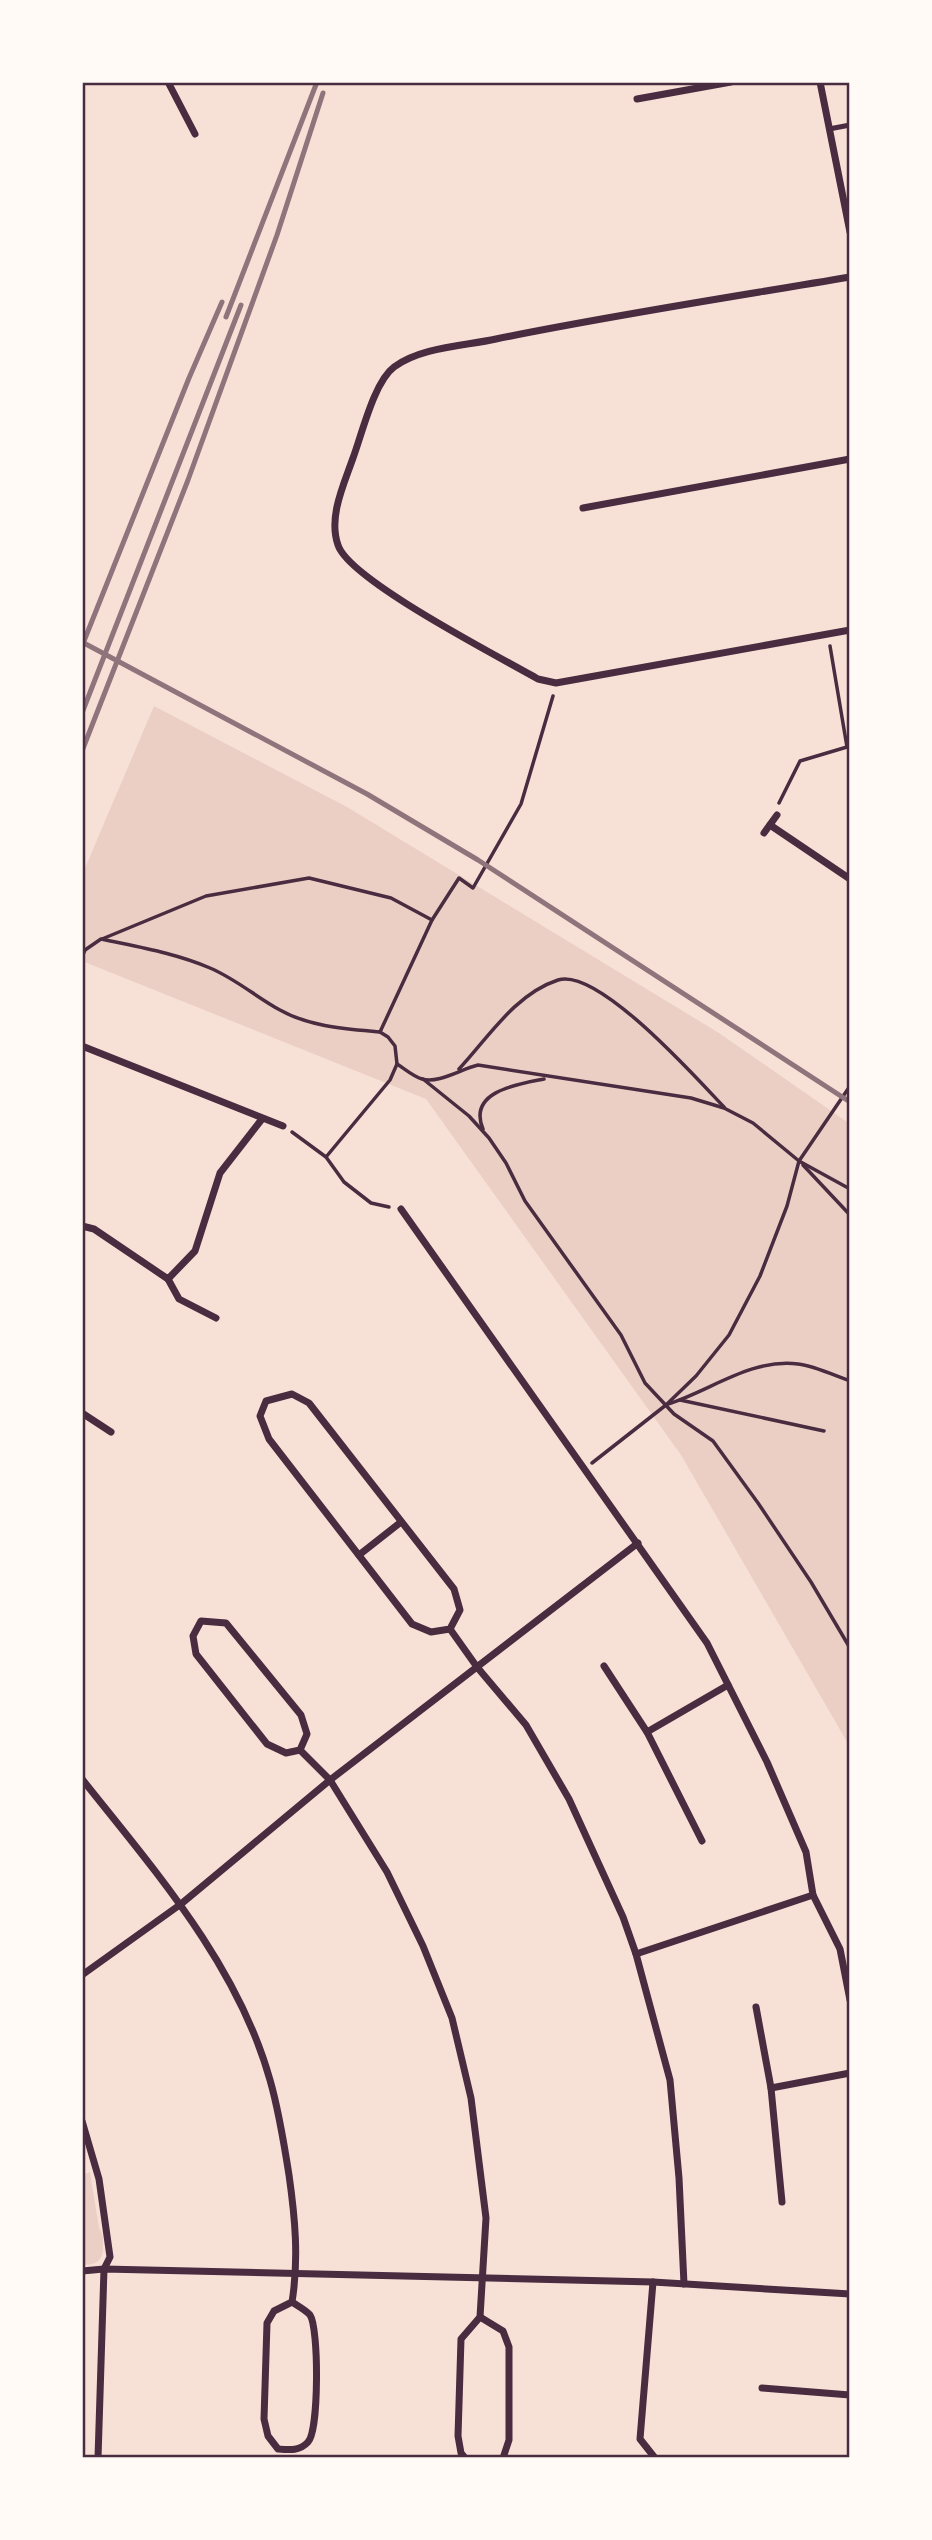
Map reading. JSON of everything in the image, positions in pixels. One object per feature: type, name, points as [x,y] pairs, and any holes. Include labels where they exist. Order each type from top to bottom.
[{"type":"street","points":[[638,99],[731,82]]},
{"type":"street","points":[[820,82],[850,232]]},
{"type":"street","points":[[170,83],[195,134]]},
{"type":"street","points":[[850,277],[551,328],[420,355],[393,368],[380,385],[342,489],[335,522],[338,546],[359,572],[402,601],[538,679],[556,684],[850,630]]},
{"type":"street","points":[[583,508],[850,459]]},
{"type":"street","points":[[764,833],[777,815]]},
{"type":"street","points":[[770,825],[850,879]]},
{"type":"street","points":[[82,1046],[283,1126]]},
{"type":"street","points":[[168,1279],[195,1251],[220,1173],[262,1119]]},
{"type":"street","points":[[401,1209],[707,1643],[767,1762],[806,1852],[813,1895],[840,1949],[850,2000]]},
{"type":"street","points":[[82,1226],[94,1229],[168,1279],[179,1299],[216,1318]]},
{"type":"street","points":[[292,1394],[309,1403],[454,1589],[460,1610],[450,1629],[431,1632],[412,1624],[269,1439],[260,1416],[266,1402],[292,1394]]},
{"type":"street","points":[[82,1413],[111,1432]]},
{"type":"street","points":[[359,1555],[401,1522]]},
{"type":"street","points":[[82,1975],[181,1904],[330,1780],[638,1543]]},
{"type":"street","points":[[201,1621],[226,1623],[301,1715],[307,1734],[300,1750],[286,1753],[267,1744],[213,1677],[195,1652],[193,1636],[201,1621]]},
{"type":"street","points":[[450,1629],[477,1667],[526,1726],[569,1799],[623,1917],[636,1954],[670,2080],[679,2178],[684,2284]]},
{"type":"street","points":[[604,1665],[647,1732],[702,1841]]},
{"type":"street","points":[[647,1732],[728,1685]]},
{"type":"street","points":[[300,1750],[330,1780],[387,1872],[423,1946],[452,2018],[471,2098],[486,2218],[481,2317],[461,2339],[458,2436],[461,2453],[465,2458]]},
{"type":"street","points":[[82,1779],[181,1904],[248,2020],[270,2078],[284,2138],[294,2210],[297,2273],[292,2302]]},
{"type":"street","points":[[636,1954],[813,1895]]},
{"type":"street","points":[[756,2007],[771,2088],[782,2202]]},
{"type":"street","points":[[771,2088],[850,2073]]},
{"type":"street","points":[[82,2121],[99,2179],[110,2257],[104,2269],[98,2458]]},
{"type":"street","points":[[82,2271],[104,2269],[653,2282],[850,2294]]},
{"type":"street","points":[[653,2282],[640,2439],[655,2458]]},
{"type":"street","points":[[292,2302],[309,2314],[316,2330],[315,2423],[309,2441],[297,2450],[278,2449],[268,2436],[264,2419],[267,2323],[274,2311],[292,2302]]},
{"type":"street","points":[[481,2317],[503,2331],[509,2347],[509,2440],[503,2458]]},
{"type":"street","points":[[762,2388],[850,2395]]},
{"type":"lane","points":[[829,129],[850,125]]},
{"type":"path","points":[[777,815],[777,807],[800,761],[847,747],[828,634]]},
{"type":"path","points":[[380,1032],[432,920],[459,878],[473,888],[515,818],[556,684]]},
{"type":"path","points":[[82,957],[85,950],[101,939],[206,895],[309,878],[391,898],[432,920]]},
{"type":"path","points":[[101,939],[156,950],[212,969],[243,985],[281,1011],[312,1023],[380,1032],[388,1037],[395,1046],[398,1057],[390,1080],[326,1157]]},
{"type":"path","points":[[423,1079],[443,1079],[458,1070],[501,1019],[531,995],[559,979],[578,980],[612,1000],[673,1052],[724,1108]]},
{"type":"path","points":[[397,1064],[423,1079],[469,1116],[485,1134],[506,1163],[525,1201],[621,1335],[645,1383],[674,1414],[713,1441],[758,1503],[850,1648]]},
{"type":"path","points":[[458,1070],[478,1065],[506,1068],[549,1078],[691,1098],[724,1108],[753,1124],[799,1161],[850,1215]]},
{"type":"path","points":[[485,1134],[480,1115],[484,1102],[492,1094],[510,1086],[549,1078]]},
{"type":"path","points":[[585,1468],[666,1405],[696,1376],[729,1335],[746,1307],[787,1206],[799,1161],[850,1086]]},
{"type":"path","points":[[283,1126],[326,1157],[344,1182],[371,1203],[401,1209]]},
{"type":"path","points":[[799,1161],[850,1189]]},
{"type":"path","points":[[666,1405],[750,1369],[778,1364],[797,1364],[850,1381]]},
{"type":"path","points":[[680,1400],[824,1431]]},
{"type":"shaded area","points":[[154,706],[347,807],[719,1033],[850,1124],[850,1747],[681,1455],[426,1099],[82,961],[82,875]]},
{"type":"shaded area","points":[[90,2172],[103,2250],[98,2261],[82,2265],[82,2175]]},
{"type":"railway","points":[[226,317],[317,82]]},
{"type":"railway","points":[[82,751],[188,480],[277,235],[323,93]]},
{"type":"railway","points":[[82,646],[222,302]]},
{"type":"railway","points":[[82,713],[241,305]]},
{"type":"railway","points":[[82,642],[367,794],[478,860],[850,1102]]}]
